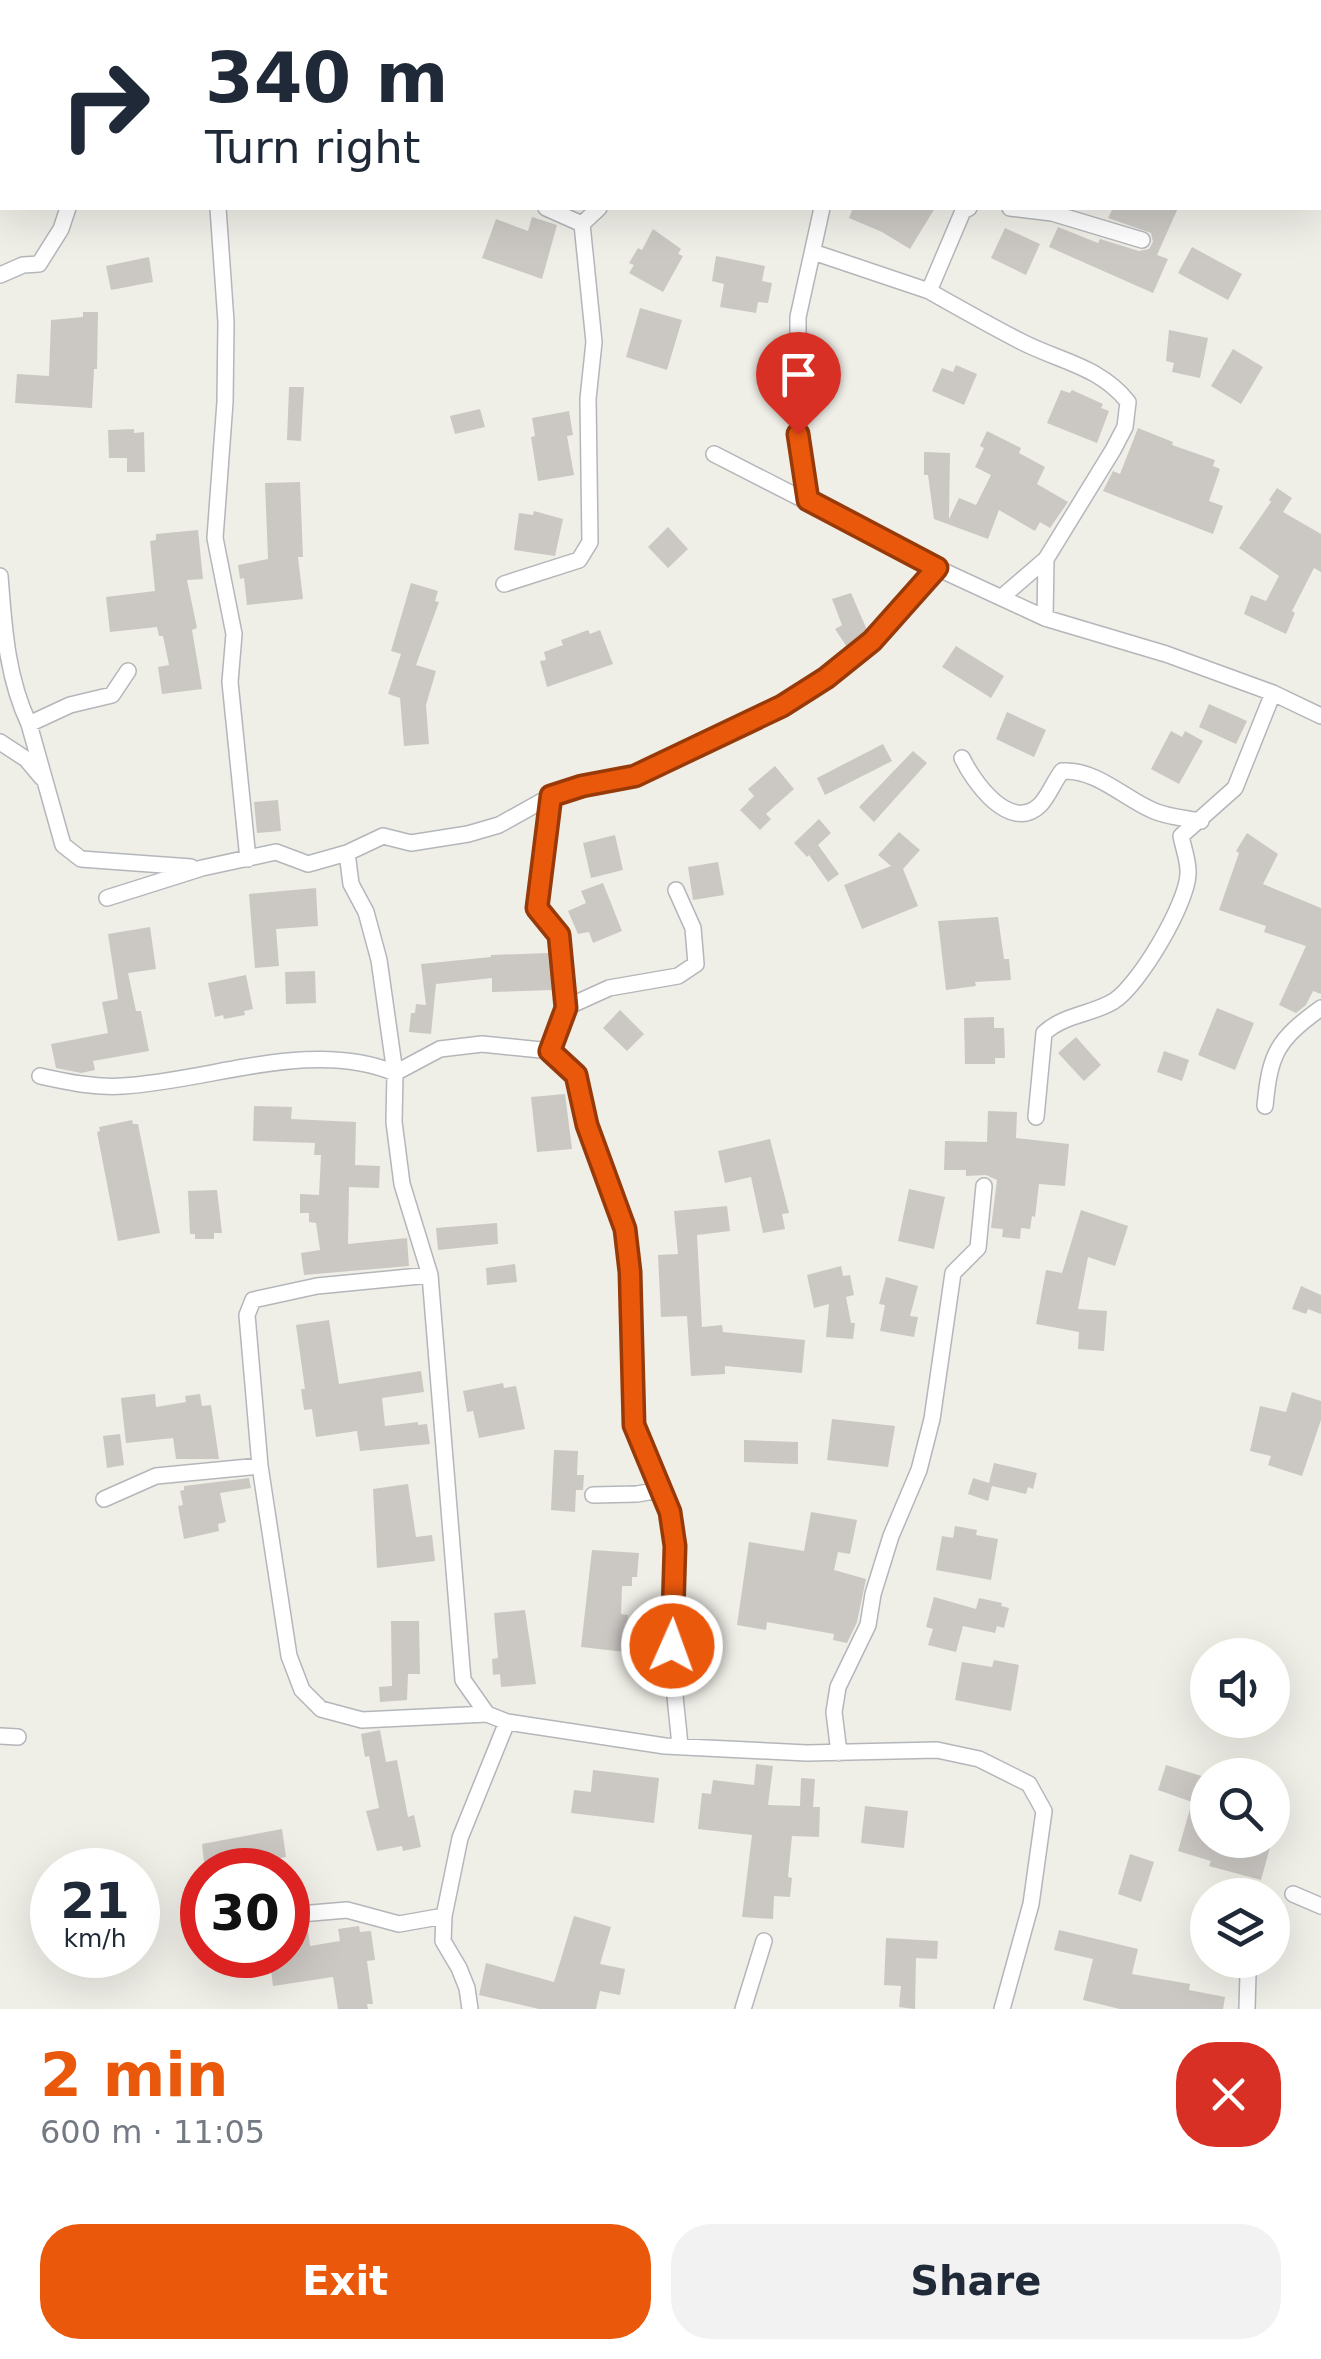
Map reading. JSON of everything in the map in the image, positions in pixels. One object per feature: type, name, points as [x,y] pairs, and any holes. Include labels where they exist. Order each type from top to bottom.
[{"type":"street","points":[[0,276],[22,265],[39,264],[67,210]]},
{"type":"street","points":[[218,210],[226,322],[226,402],[215,538],[234,634],[230,682],[248,860]]},
{"type":"street","points":[[550,210],[582,224]]},
{"type":"street","points":[[582,224],[597,210]]},
{"type":"street","points":[[808,500],[798,434],[798,318],[822,210]]},
{"type":"street","points":[[929,291],[965,210]]},
{"type":"street","points":[[1027,210],[1052,213],[1142,240]]},
{"type":"street","points":[[504,584],[579,560],[590,542],[588,399],[594,342],[582,224]]},
{"type":"street","points":[[813,252],[929,291],[1024,343],[1084,366],[1115,385],[1128,402],[1125,427],[1046,560],[1004,596]]},
{"type":"street","points":[[714,454],[937,568],[1046,618],[1166,654],[1273,693],[1321,716]]},
{"type":"street","points":[[1046,560],[1046,618]]},
{"type":"street","points":[[107,898],[202,868],[276,852],[308,864],[347,853],[383,836],[411,843],[468,834],[499,824],[551,796],[635,776],[782,706],[826,678],[872,641],[937,568]]},
{"type":"street","points":[[0,576],[8,664],[15,695],[30,724],[64,845],[81,859],[202,868]]},
{"type":"street","points":[[30,724],[70,705],[112,695],[128,671]]},
{"type":"street","points":[[1036,1117],[1044,1033],[1058,1020],[1115,1001],[1141,972],[1172,924],[1188,875],[1181,836],[1235,788],[1273,693]]},
{"type":"street","points":[[0,742],[26,758],[46,782]]},
{"type":"street","points":[[962,758],[974,784],[998,806],[1010,810],[1022,812],[1038,807],[1062,772],[1071,771],[1115,788],[1154,812],[1200,821]]},
{"type":"street","points":[[550,1051],[566,1008],[559,935],[537,908],[551,796]]},
{"type":"street","points":[[347,853],[351,884],[366,912],[380,960],[395,1074],[394,1122],[402,1184],[430,1275],[463,1680],[486,1714]]},
{"type":"street","points":[[566,1008],[609,988],[678,976],[696,964],[694,928],[676,890]]},
{"type":"street","points":[[1265,1106],[1268,1066],[1283,1041],[1321,1008]]},
{"type":"street","points":[[395,1074],[440,1049],[482,1044],[550,1051],[576,1075],[587,1125],[625,1229],[630,1272],[634,1425],[670,1512],[675,1546],[672,1646],[680,1746]]},
{"type":"street","points":[[40,1076],[82,1085],[123,1086],[277,1062],[370,1063],[395,1074]]},
{"type":"street","points":[[839,1753],[834,1712],[838,1687],[868,1626],[891,1536],[919,1470],[932,1419],[954,1274],[978,1248],[984,1186]]},
{"type":"street","points":[[430,1275],[316,1286],[253,1300],[247,1316],[260,1466],[289,1656],[302,1690],[321,1709],[362,1720],[486,1714],[507,1722],[680,1746],[839,1753],[937,1750],[979,1759],[1029,1784],[1044,1811],[1031,1904],[1002,2009]]},
{"type":"street","points":[[104,1499],[156,1476],[260,1466]]},
{"type":"street","points":[[593,1495],[660,1490]]},
{"type":"street","points":[[470,2009],[467,1988],[443,1941],[444,1916],[460,1838],[507,1722]]},
{"type":"street","points":[[0,1736],[18,1737]]},
{"type":"street","points":[[1293,1894],[1321,1906]]},
{"type":"street","points":[[310,1913],[347,1910],[399,1924],[444,1916]]},
{"type":"street","points":[[743,2009],[764,1942]]},
{"type":"street","points":[[1247,2009],[1248,1978]]},
{"type":"building","points":[[852,210],[934,210],[910,249],[849,218]]},
{"type":"building","points":[[1112,210],[1177,210],[1157,255],[1168,259],[1153,293],[1049,247],[1058,227],[1098,243],[1100,239],[1139,251],[1149,249],[1153,242],[1151,233],[1108,218]]},
{"type":"building","points":[[532,217],[557,225],[542,279],[482,258],[496,219],[528,231]]},
{"type":"building","points":[[1005,228],[1040,244],[1026,275],[991,258]]},
{"type":"building","points":[[653,229],[681,249],[678,254],[683,256],[663,292],[629,273],[634,265],[629,263],[638,248],[642,250]]},
{"type":"building","points":[[1192,247],[1242,274],[1228,300],[1178,273]]},
{"type":"building","points":[[716,256],[765,266],[762,281],[772,283],[768,303],[758,302],[756,313],[720,307],[724,284],[712,281]]},
{"type":"building","points":[[149,257],[153,282],[111,290],[106,266]]},
{"type":"building","points":[[640,308],[682,320],[667,370],[626,357]]},
{"type":"building","points":[[83,312],[98,312],[92,408],[15,403],[17,374],[49,376],[51,320],[83,317]]},
{"type":"building","points":[[1169,330],[1208,338],[1200,378],[1172,372],[1174,363],[1166,361]]},
{"type":"building","points":[[1233,349],[1263,367],[1241,404],[1211,386]]},
{"type":"building","points":[[956,365],[977,374],[964,405],[932,391],[942,368],[953,372]]},
{"type":"building","points":[[289,387],[304,387],[301,441],[287,440]]},
{"type":"building","points":[[1061,390],[1072,390],[1103,404],[1101,408],[1109,411],[1097,443],[1047,423]]},
{"type":"building","points":[[480,409],[485,427],[455,434],[450,416]]},
{"type":"building","points":[[569,411],[573,435],[567,436],[574,475],[538,481],[532,418]]},
{"type":"building","points":[[1138,428],[1215,460],[1213,466],[1220,469],[1209,501],[1223,506],[1213,534],[1103,491],[1113,471],[1120,474]]},
{"type":"building","points":[[134,429],[134,433],[144,432],[145,472],[127,472],[127,458],[109,458],[108,430]]},
{"type":"building","points":[[987,431],[1021,448],[1019,453],[1045,467],[1037,484],[1068,502],[1050,528],[1040,522],[1035,531],[999,510],[988,539],[934,519],[928,475],[924,475],[924,452],[950,453],[949,519],[959,498],[976,505],[991,475],[975,467]]},
{"type":"building","points":[[300,482],[303,557],[298,557],[303,599],[247,605],[238,565],[268,559],[265,483]]},
{"type":"building","points":[[1277,488],[1292,498],[1283,512],[1321,534],[1321,572],[1314,568],[1292,611],[1295,613],[1286,634],[1244,614],[1251,595],[1266,601],[1279,576],[1239,548]]},
{"type":"building","points":[[534,511],[563,519],[555,556],[514,550],[519,513],[533,515]]},
{"type":"building","points":[[668,527],[688,549],[668,568],[648,547]]},
{"type":"building","points":[[198,530],[203,579],[187,580],[197,628],[192,630],[202,689],[162,694],[158,667],[169,665],[163,636],[159,636],[157,627],[110,632],[106,597],[155,591],[150,541],[156,540],[156,534]]},
{"type":"building","points":[[411,583],[438,591],[435,601],[439,602],[416,665],[436,671],[426,705],[429,744],[404,746],[400,698],[388,694],[401,654],[391,651]]},
{"type":"building","points":[[851,593],[867,630],[847,647],[835,629],[842,625],[832,599]]},
{"type":"building","points":[[588,630],[590,634],[600,630],[613,664],[547,687],[540,661],[546,660],[544,652],[563,645],[561,640]]},
{"type":"building","points":[[956,646],[1004,676],[991,698],[942,667]]},
{"type":"building","points":[[1209,704],[1247,721],[1236,744],[1199,727]]},
{"type":"building","points":[[1007,712],[1046,730],[1034,757],[996,739]]},
{"type":"building","points":[[1171,731],[1182,737],[1185,731],[1203,741],[1179,784],[1151,769]]},
{"type":"building","points":[[883,744],[892,761],[825,795],[817,778]]},
{"type":"building","points":[[913,751],[927,763],[874,822],[859,807]]},
{"type":"building","points":[[775,766],[794,789],[766,814],[771,819],[760,830],[740,810],[754,796],[748,789]]},
{"type":"building","points":[[278,800],[281,831],[257,833],[254,802]]},
{"type":"building","points":[[819,819],[831,833],[818,845],[839,874],[828,882],[809,855],[794,843]]},
{"type":"building","points":[[899,832],[920,850],[903,869],[918,906],[862,929],[844,885],[891,866],[878,855]]},
{"type":"building","points":[[1247,833],[1278,854],[1263,884],[1321,908],[1321,994],[1313,991],[1306,1005],[1296,1013],[1279,1005],[1306,946],[1264,932],[1266,926],[1219,910],[1239,853],[1236,851]]},
{"type":"building","points":[[615,835],[623,870],[591,878],[583,843]]},
{"type":"building","points":[[718,862],[724,895],[693,900],[688,867]]},
{"type":"building","points":[[603,883],[622,931],[593,943],[589,932],[578,934],[568,911],[586,903],[581,891]]},
{"type":"building","points":[[316,888],[318,926],[276,929],[279,966],[255,968],[249,894]]},
{"type":"building","points":[[998,917],[1011,980],[975,982],[976,986],[946,990],[938,921]]},
{"type":"building","points":[[150,927],[156,969],[128,973],[149,1051],[93,1061],[95,1070],[81,1073],[56,1068],[51,1044],[108,1033],[102,1002],[118,999],[108,934]]},
{"type":"building","points":[[549,953],[552,990],[492,992],[492,978],[436,984],[431,1034],[409,1032],[416,1004],[426,1005],[421,964]]},
{"type":"building","points":[[315,971],[316,1003],[286,1004],[285,972]]},
{"type":"building","points":[[246,975],[253,1009],[244,1011],[245,1015],[215,1017],[208,983]]},
{"type":"building","points":[[1217,1008],[1254,1023],[1235,1070],[1198,1055]]},
{"type":"building","points":[[620,1010],[644,1034],[627,1051],[603,1028]]},
{"type":"building","points":[[994,1017],[994,1028],[1004,1028],[1005,1058],[995,1058],[995,1064],[965,1064],[964,1018]]},
{"type":"building","points":[[1076,1037],[1101,1065],[1084,1081],[1058,1053]]},
{"type":"building","points":[[1164,1051],[1189,1060],[1182,1081],[1157,1072]]},
{"type":"building","points":[[565,1094],[572,1149],[537,1152],[531,1097]]},
{"type":"building","points":[[254,1106],[292,1107],[291,1119],[356,1122],[355,1165],[380,1166],[379,1188],[349,1187],[348,1244],[407,1238],[409,1266],[304,1275],[301,1253],[320,1250],[316,1223],[309,1222],[309,1213],[300,1213],[300,1194],[319,1195],[321,1155],[314,1155],[315,1143],[253,1141]]},
{"type":"building","points":[[988,1111],[1017,1112],[1016,1138],[1069,1144],[1065,1186],[1039,1184],[1035,1217],[1032,1216],[1030,1229],[1021,1228],[1020,1239],[1002,1237],[1003,1229],[991,1228],[997,1180],[986,1175],[966,1176],[966,1170],[944,1170],[945,1141],[987,1142]]},
{"type":"building","points":[[132,1120],[138,1124],[160,1233],[118,1241],[97,1132],[99,1127]]},
{"type":"building","points":[[770,1139],[789,1213],[782,1214],[785,1229],[763,1233],[751,1177],[725,1183],[718,1151]]},
{"type":"building","points":[[909,1189],[945,1197],[934,1249],[898,1241]]},
{"type":"building","points":[[217,1190],[222,1233],[214,1233],[214,1239],[195,1239],[195,1234],[190,1234],[188,1191]]},
{"type":"building","points":[[727,1206],[730,1231],[697,1235],[702,1327],[722,1325],[723,1332],[805,1340],[802,1373],[725,1366],[725,1374],[691,1376],[687,1316],[661,1317],[658,1255],[678,1254],[674,1211]]},
{"type":"building","points":[[1081,1210],[1128,1226],[1115,1266],[1088,1257],[1078,1309],[1107,1311],[1104,1351],[1078,1349],[1079,1332],[1036,1324],[1046,1270],[1062,1273]]},
{"type":"building","points":[[497,1223],[498,1244],[438,1250],[436,1228]]},
{"type":"building","points":[[515,1264],[517,1282],[487,1285],[486,1268]]},
{"type":"building","points":[[841,1266],[843,1276],[850,1275],[854,1295],[846,1297],[851,1323],[855,1323],[853,1339],[826,1337],[829,1304],[814,1308],[807,1275]]},
{"type":"building","points":[[886,1277],[918,1286],[910,1316],[918,1317],[914,1337],[880,1331],[885,1305],[879,1304]]},
{"type":"building","points":[[1301,1286],[1321,1295],[1321,1314],[1292,1309]]},
{"type":"building","points":[[329,1320],[339,1384],[421,1371],[424,1392],[382,1398],[385,1426],[427,1424],[430,1444],[360,1451],[357,1431],[316,1437],[312,1409],[304,1410],[296,1325]]},
{"type":"building","points":[[503,1383],[504,1388],[516,1386],[525,1429],[479,1438],[473,1411],[467,1412],[463,1391]]},
{"type":"building","points":[[1292,1392],[1321,1401],[1321,1420],[1302,1476],[1268,1465],[1271,1456],[1250,1451],[1260,1406],[1286,1412]]},
{"type":"building","points":[[155,1394],[156,1407],[186,1402],[185,1396],[200,1394],[202,1406],[211,1405],[219,1459],[176,1459],[173,1438],[126,1443],[121,1398]]},
{"type":"building","points":[[832,1419],[895,1426],[888,1467],[827,1460]]},
{"type":"building","points":[[120,1434],[124,1465],[107,1468],[103,1436]]},
{"type":"building","points":[[744,1440],[798,1442],[798,1464],[744,1462]]},
{"type":"building","points":[[554,1450],[578,1451],[577,1475],[584,1475],[583,1490],[576,1490],[575,1512],[551,1510]]},
{"type":"building","points":[[994,1463],[1037,1473],[1033,1489],[1028,1487],[1026,1494],[992,1486],[988,1501],[968,1494],[973,1478],[989,1483]]},
{"type":"building","points":[[249,1478],[251,1488],[220,1493],[226,1522],[218,1524],[219,1531],[184,1539],[178,1506],[183,1505],[180,1491],[184,1486]]},
{"type":"building","points":[[408,1484],[416,1537],[432,1535],[435,1561],[377,1568],[373,1489]]},
{"type":"building","points":[[811,1512],[857,1520],[850,1554],[838,1552],[834,1570],[866,1579],[857,1622],[847,1643],[833,1640],[834,1634],[767,1622],[766,1630],[737,1625],[749,1542],[804,1551]]},
{"type":"building","points":[[955,1526],[998,1539],[991,1580],[936,1570],[942,1536],[953,1538]]},
{"type":"building","points":[[592,1550],[639,1553],[637,1577],[632,1577],[632,1586],[622,1586],[621,1614],[628,1615],[625,1652],[581,1647]]},
{"type":"building","points":[[934,1597],[976,1609],[979,1598],[1002,1603],[1001,1606],[1009,1608],[1004,1628],[997,1626],[995,1633],[963,1626],[956,1652],[928,1645],[933,1629],[926,1627]]},
{"type":"building","points":[[525,1610],[536,1684],[501,1687],[500,1674],[493,1675],[492,1659],[498,1658],[494,1613]]},
{"type":"building","points":[[391,1621],[419,1621],[420,1674],[408,1674],[407,1700],[380,1702],[379,1687],[392,1686]]},
{"type":"building","points":[[994,1660],[1019,1665],[1011,1711],[955,1700],[962,1662],[992,1667]]},
{"type":"building","points":[[380,1730],[386,1762],[397,1760],[408,1817],[414,1815],[421,1847],[377,1851],[366,1811],[379,1808],[361,1734]]},
{"type":"building","points":[[756,1764],[773,1766],[768,1805],[800,1806],[801,1778],[815,1779],[813,1807],[820,1807],[819,1837],[792,1836],[790,1897],[774,1896],[773,1919],[742,1917],[752,1835],[698,1829],[702,1793],[711,1794],[713,1780],[754,1785]]},
{"type":"building","points":[[1166,1765],[1190,1772],[1190,1801],[1158,1790]]},
{"type":"building","points":[[593,1770],[659,1778],[654,1823],[571,1813],[574,1790],[591,1792]]},
{"type":"building","points":[[865,1806],[908,1811],[904,1848],[861,1843]]},
{"type":"building","points":[[1190,1809],[1190,1855],[1178,1851]]},
{"type":"building","points":[[282,1829],[285,1848],[202,1848],[202,1844]]},
{"type":"building","points":[[1130,1854],[1154,1862],[1141,1902],[1118,1894]]},
{"type":"building","points":[[1201,1858],[1267,1858],[1262,1878],[1209,1866],[1211,1861]]},
{"type":"building","points":[[574,1916],[611,1927],[600,1964],[625,1969],[620,1995],[600,1991],[596,2009],[539,2009],[479,1995],[486,1963],[554,1982]]},
{"type":"building","points":[[359,1926],[360,1932],[371,1931],[375,1960],[367,1961],[373,2004],[367,2004],[368,2009],[338,2009],[333,1977],[273,1986],[272,1978],[310,1978],[310,1946],[340,1941],[338,1929]]},
{"type":"building","points":[[1059,1930],[1138,1949],[1132,1974],[1190,1984],[1189,1990],[1225,1997],[1223,2009],[1120,2009],[1083,2000],[1093,1959],[1054,1950]]},
{"type":"building","points":[[886,1938],[938,1941],[937,1959],[916,1958],[915,2009],[899,2007],[901,1986],[884,1985]]},
{"type":"route","points":[[672,1646],[675,1546],[670,1512],[634,1425],[630,1272],[625,1229],[587,1125],[576,1075],[550,1051],[566,1008],[559,935],[537,908],[551,796],[635,776],[782,706],[826,678],[872,641],[937,568],[808,500],[798,434]]}]
